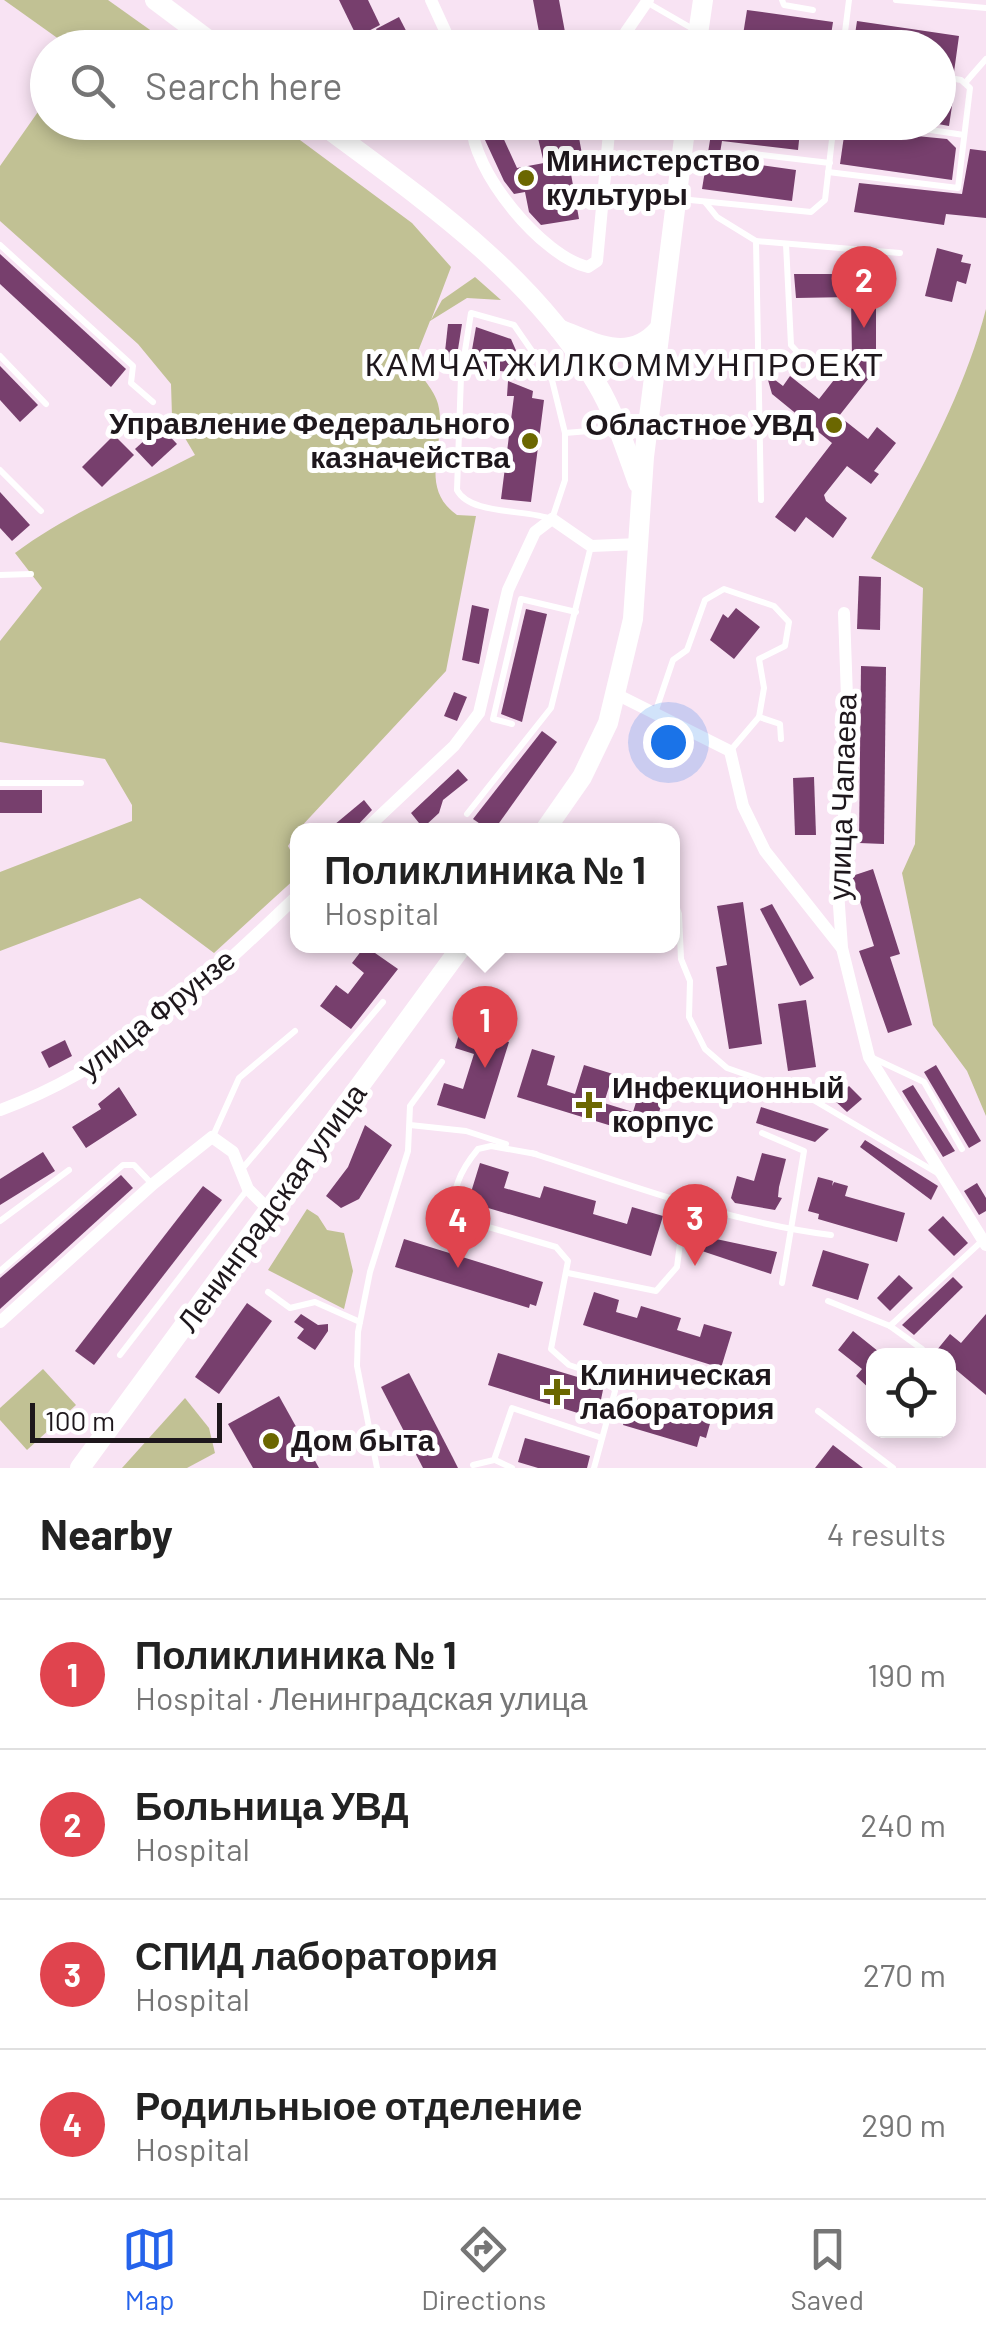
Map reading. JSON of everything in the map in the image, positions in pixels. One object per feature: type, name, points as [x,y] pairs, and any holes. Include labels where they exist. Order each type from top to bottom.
[{"type":"main road","points":[[155,0],[195,30]]},
{"type":"main road","points":[[698,30],[703,0]]},
{"type":"main road","points":[[342,140],[477,244],[558,328],[608,406],[641,490]]},
{"type":"main road","points":[[554,823],[582,777],[616,694],[633,619],[641,490],[683,140]]},
{"type":"main road","points":[[558,328],[604,347],[629,349],[647,342],[658,330]]},
{"type":"main road","points":[[608,406],[631,420],[650,406]]},
{"type":"main road","name":"Ленинградская улица","points":[[80,1468],[272,1212],[457,953]]},
{"type":"street","points":[[431,0],[445,30]]},
{"type":"street","points":[[627,30],[648,2]]},
{"type":"street","points":[[476,140],[483,167],[502,198],[544,244],[574,263],[590,267],[596,264],[608,140]]},
{"type":"street","points":[[373,823],[454,746],[479,713],[508,590],[535,532],[552,519],[591,546],[639,544]]},
{"type":"street","name":"улица Чапаева","points":[[844,613],[850,781],[836,862],[842,948],[869,1057],[984,1243]]},
{"type":"street","points":[[616,694],[656,710],[730,751],[742,806],[765,851],[842,948]]},
{"type":"street","name":"улица Фрунзе","points":[[0,1110],[70,1081],[115,1053],[233,956],[290,903]]},
{"type":"street","points":[[0,1322],[152,1184],[212,1138],[233,1152],[248,1189],[272,1212]]},
{"type":"lane","points":[[782,0],[784,5],[814,10]]},
{"type":"lane","points":[[845,30],[848,0]]},
{"type":"lane","points":[[896,0],[983,9]]},
{"type":"lane","points":[[648,2],[684,30]]},
{"type":"lane","points":[[964,83],[986,59]]},
{"type":"lane","points":[[754,154],[958,188],[970,88],[956,81]]},
{"type":"lane","points":[[956,134],[964,135]]},
{"type":"lane","points":[[675,198],[811,212],[825,200],[832,140]]},
{"type":"lane","points":[[704,201],[717,217],[756,242],[900,253]]},
{"type":"lane","points":[[756,242],[761,500]]},
{"type":"lane","points":[[786,244],[792,344],[802,357],[824,366]]},
{"type":"lane","points":[[0,245],[133,366],[131,383],[153,402]]},
{"type":"lane","points":[[471,313],[514,325],[552,380],[564,434],[565,480],[552,519],[530,511],[472,505],[457,490],[461,376],[471,313]]},
{"type":"lane","points":[[0,356],[46,404]]},
{"type":"lane","points":[[564,434],[618,429]]},
{"type":"lane","points":[[0,470],[41,511]]},
{"type":"lane","points":[[467,814],[551,708],[591,546]]},
{"type":"lane","points":[[0,575],[31,574]]},
{"type":"lane","points":[[656,710],[673,660],[686,650],[705,600],[724,589],[774,606],[789,622],[784,646],[759,659],[764,688],[759,717],[730,751]]},
{"type":"lane","points":[[512,724],[494,719],[521,599],[576,612]]},
{"type":"lane","points":[[759,717],[780,724],[781,739]]},
{"type":"lane","points":[[0,782],[81,783]]},
{"type":"lane","points":[[680,936],[681,959],[690,981],[689,1017],[705,1049],[727,1068],[805,1095],[942,1177]]},
{"type":"lane","points":[[240,1172],[283,1115],[383,1002]]},
{"type":"lane","points":[[212,1138],[239,1078],[295,1031]]},
{"type":"lane","points":[[869,1057],[924,1082],[962,1149]]},
{"type":"lane","name":"Ленинградская улица","points":[[377,1468],[356,1366],[360,1322],[370,1272],[408,1151],[410,1106],[442,1062]]},
{"type":"lane","points":[[410,1125],[466,1131],[685,1203],[788,1230],[831,1235]]},
{"type":"lane","points":[[762,1134],[804,1151],[782,1283]]},
{"type":"lane","points":[[536,1154],[492,1146],[478,1148],[457,1184],[456,1213],[461,1219],[556,1247],[568,1261],[551,1349],[556,1358],[608,1378],[613,1384],[594,1468]]},
{"type":"lane","points":[[0,1271],[123,1165],[134,1166],[152,1184]]},
{"type":"lane","points":[[0,1221],[69,1170]]},
{"type":"lane","points":[[120,1355],[248,1189]]},
{"type":"lane","points":[[568,1273],[656,1291],[677,1267],[685,1203]]},
{"type":"lane","points":[[890,1326],[984,1243]]},
{"type":"lane","points":[[268,1292],[290,1308],[315,1302],[360,1322]]},
{"type":"lane","points":[[828,1301],[890,1326],[922,1348]]},
{"type":"lane","points":[[494,1460],[512,1408],[600,1437]]},
{"type":"lane","points":[[818,1411],[894,1468]]},
{"type":"lane","points":[[473,1465],[494,1460],[512,1468]]},
{"type":"green space","points":[[4,0],[108,0],[150,30],[46,30]]},
{"type":"green space","points":[[30,123],[30,140],[300,140],[412,223],[451,267],[431,320],[442,300],[475,277],[501,300],[467,298],[430,321],[413,364],[438,404],[438,491],[457,515],[476,516],[446,671],[305,823],[290,823],[290,883],[214,953],[140,898],[0,951],[0,872],[132,821],[132,805],[105,759],[0,742],[0,641],[42,588],[15,553],[80,512],[195,455],[172,416],[171,384],[138,344],[0,221],[0,166]]},
{"type":"green space","points":[[986,309],[986,1116],[967,1071],[933,1025],[902,873],[915,844],[923,588],[871,558],[952,406]]},
{"type":"green space","points":[[307,1209],[318,1216],[327,1230],[344,1233],[353,1271],[344,1309],[268,1270]]},
{"type":"green space","points":[[43,1369],[76,1405],[27,1450],[0,1420],[0,1408]]},
{"type":"green space","points":[[185,1398],[209,1428],[215,1453],[187,1468],[122,1468]]},
{"type":"building","points":[[339,0],[368,0],[380,25],[370,30],[354,30]]},
{"type":"building","points":[[533,0],[559,0],[565,30],[539,30]]},
{"type":"building","points":[[747,10],[833,22],[832,30],[744,30]]},
{"type":"building","points":[[399,17],[406,30],[377,30]]},
{"type":"building","points":[[857,21],[918,30],[856,30]]},
{"type":"building","points":[[485,140],[504,140],[517,168],[544,163],[538,140],[579,140],[582,154],[568,157],[579,219],[541,225],[529,212],[525,192],[514,194],[504,181]]},
{"type":"building","points":[[710,140],[799,140],[798,150],[722,141],[719,159],[796,170],[792,201],[702,189]]},
{"type":"building","points":[[843,140],[948,140],[956,148],[952,180],[840,164]]},
{"type":"building","points":[[970,149],[986,151],[986,218],[946,214],[944,225],[854,212],[859,183],[962,194]]},
{"type":"building","points":[[937,248],[963,255],[961,262],[971,264],[966,284],[957,281],[952,302],[925,296]]},
{"type":"building","points":[[0,254],[126,369],[111,387],[0,284]]},
{"type":"building","points":[[794,274],[876,274],[876,369],[839,416],[868,439],[877,427],[896,443],[874,471],[879,474],[871,484],[847,466],[824,495],[847,518],[833,538],[806,517],[795,532],[775,517],[832,443],[772,394],[766,373],[783,386],[790,376],[819,399],[852,357],[851,297],[796,298]]},
{"type":"building","points":[[448,324],[462,324],[456,362],[444,361]]},
{"type":"building","points":[[476,327],[511,339],[521,362],[517,373],[469,367]]},
{"type":"building","points":[[0,366],[38,405],[20,422],[0,400]]},
{"type":"building","points":[[508,381],[533,391],[532,398],[544,400],[531,502],[501,499],[514,396],[507,396]]},
{"type":"building","points":[[160,426],[177,444],[152,467],[135,449]]},
{"type":"building","points":[[114,435],[134,455],[102,487],[82,467]]},
{"type":"building","points":[[0,492],[30,525],[12,541],[0,528]]},
{"type":"building","points":[[859,576],[881,577],[880,630],[857,629]]},
{"type":"building","points":[[472,605],[489,609],[479,664],[462,660]]},
{"type":"building","points":[[736,608],[760,627],[734,659],[710,640],[723,614],[728,618]]},
{"type":"building","points":[[526,609],[547,614],[522,722],[501,714]]},
{"type":"building","points":[[861,666],[886,667],[884,844],[859,843]]},
{"type":"building","points":[[454,692],[467,697],[457,721],[444,716]]},
{"type":"building","points":[[542,731],[557,742],[499,823],[479,823],[473,819]]},
{"type":"building","points":[[458,769],[468,780],[443,800],[439,813],[428,823],[419,823],[411,813]]},
{"type":"building","points":[[814,777],[816,835],[795,835],[793,778]]},
{"type":"building","points":[[0,790],[42,790],[42,813],[0,813]]},
{"type":"building","points":[[364,800],[372,810],[360,823],[336,823]]},
{"type":"building","points":[[873,869],[900,954],[890,957],[912,1025],[888,1033],[859,951],[874,946],[852,876]]},
{"type":"building","points":[[743,902],[762,1044],[729,1049],[716,967],[727,965],[717,906]]},
{"type":"building","points":[[772,904],[814,978],[800,986],[760,909]]},
{"type":"building","points":[[360,953],[375,953],[398,969],[351,1029],[320,1006],[336,985],[348,994],[364,973],[352,963]]},
{"type":"building","points":[[806,1000],[816,1067],[788,1071],[778,1004]]},
{"type":"building","points":[[461,1027],[509,1042],[485,1119],[437,1105],[444,1083],[463,1089],[474,1054],[455,1048]]},
{"type":"building","points":[[65,1040],[72,1056],[49,1068],[41,1052]]},
{"type":"building","points":[[532,1049],[555,1056],[547,1085],[575,1094],[584,1065],[613,1074],[604,1103],[633,1112],[642,1083],[666,1090],[651,1138],[517,1097]]},
{"type":"building","points":[[936,1065],[981,1141],[969,1148],[924,1072]]},
{"type":"building","points":[[913,1085],[955,1151],[943,1157],[902,1091]]},
{"type":"building","points":[[849,1086],[862,1099],[847,1112],[834,1100]]},
{"type":"building","points":[[119,1087],[137,1115],[86,1148],[72,1127],[101,1109],[98,1104]]},
{"type":"building","points":[[761,1107],[829,1129],[815,1142],[756,1123]]},
{"type":"building","points":[[365,1125],[392,1145],[359,1199],[341,1208],[326,1196],[348,1167]]},
{"type":"building","points":[[865,1140],[938,1186],[931,1200],[860,1147]]},
{"type":"building","points":[[43,1152],[55,1171],[0,1205],[0,1179]]},
{"type":"building","points":[[762,1153],[786,1159],[779,1187],[778,1197],[782,1198],[775,1210],[735,1203],[731,1198],[737,1176],[754,1181]]},
{"type":"building","points":[[480,1163],[509,1172],[504,1188],[540,1198],[544,1186],[596,1201],[593,1214],[627,1224],[632,1207],[663,1216],[651,1256],[468,1202]]},
{"type":"building","points":[[121,1175],[133,1188],[0,1309],[0,1278]]},
{"type":"building","points":[[818,1177],[833,1181],[832,1186],[834,1182],[848,1186],[845,1196],[905,1213],[897,1242],[818,1219],[819,1214],[808,1211]]},
{"type":"building","points":[[977,1183],[986,1198],[986,1211],[979,1215],[964,1191]]},
{"type":"building","points":[[203,1186],[222,1200],[94,1365],[75,1351]]},
{"type":"building","points":[[943,1216],[968,1243],[954,1256],[928,1230]]},
{"type":"building","points":[[702,1236],[777,1252],[771,1274],[699,1250]]},
{"type":"building","points":[[404,1239],[543,1282],[536,1306],[530,1304],[529,1308],[395,1267]]},
{"type":"building","points":[[823,1250],[869,1264],[858,1300],[812,1286]]},
{"type":"building","points":[[899,1275],[913,1288],[890,1311],[877,1298]]},
{"type":"building","points":[[953,1277],[963,1287],[914,1335],[902,1325]]},
{"type":"building","points":[[594,1292],[619,1300],[616,1312],[637,1318],[641,1306],[681,1318],[677,1330],[700,1337],[704,1324],[732,1332],[721,1368],[583,1325]]},
{"type":"building","points":[[247,1303],[272,1321],[219,1394],[195,1377]]},
{"type":"building","points":[[301,1314],[318,1325],[328,1324],[328,1331],[315,1350],[297,1338],[304,1329],[294,1322]]},
{"type":"building","points":[[986,1314],[986,1395],[956,1370],[956,1348],[939,1348],[950,1334],[961,1343]]},
{"type":"building","points":[[853,1331],[874,1348],[866,1348],[866,1385],[856,1376],[862,1369],[838,1350]]},
{"type":"building","points":[[498,1353],[604,1385],[597,1419],[488,1385]]},
{"type":"building","points":[[409,1373],[458,1468],[423,1468],[381,1387]]},
{"type":"building","name":"Дом быта","points":[[279,1396],[319,1468],[253,1468],[228,1424]]},
{"type":"building","points":[[631,1397],[711,1420],[706,1438],[700,1436],[697,1447],[623,1425]]},
{"type":"building","points":[[525,1438],[590,1456],[587,1468],[538,1468],[518,1462]]},
{"type":"building","points":[[833,1445],[863,1468],[815,1468]]},
{"type":"place","name":"Министерство культуры","points":[[526,178]]},
{"type":"place","name":"Больница УВД","points":[[864,328]]},
{"type":"place","name":"Областное УВД","points":[[834,425]]},
{"type":"place","name":"Управление Федерального казначейства","points":[[530,441]]},
{"type":"place","name":"Поликлиника № 1","points":[[485,1068]]},
{"type":"place","name":"Инфекционный корпус","points":[[589,1105]]},
{"type":"place","name":"СПИД лаборатория","points":[[695,1266]]},
{"type":"place","name":"Родильныое отделение","points":[[458,1268]]},
{"type":"place","name":"Клиническая лаборатория","points":[[557,1392]]},
{"type":"place","name":"Дом быта","points":[[271,1441]]},
{"type":"district","name":"КАМЧАТЖИЛКОММУНПРОЕКТ","points":[[625,365]]}]
